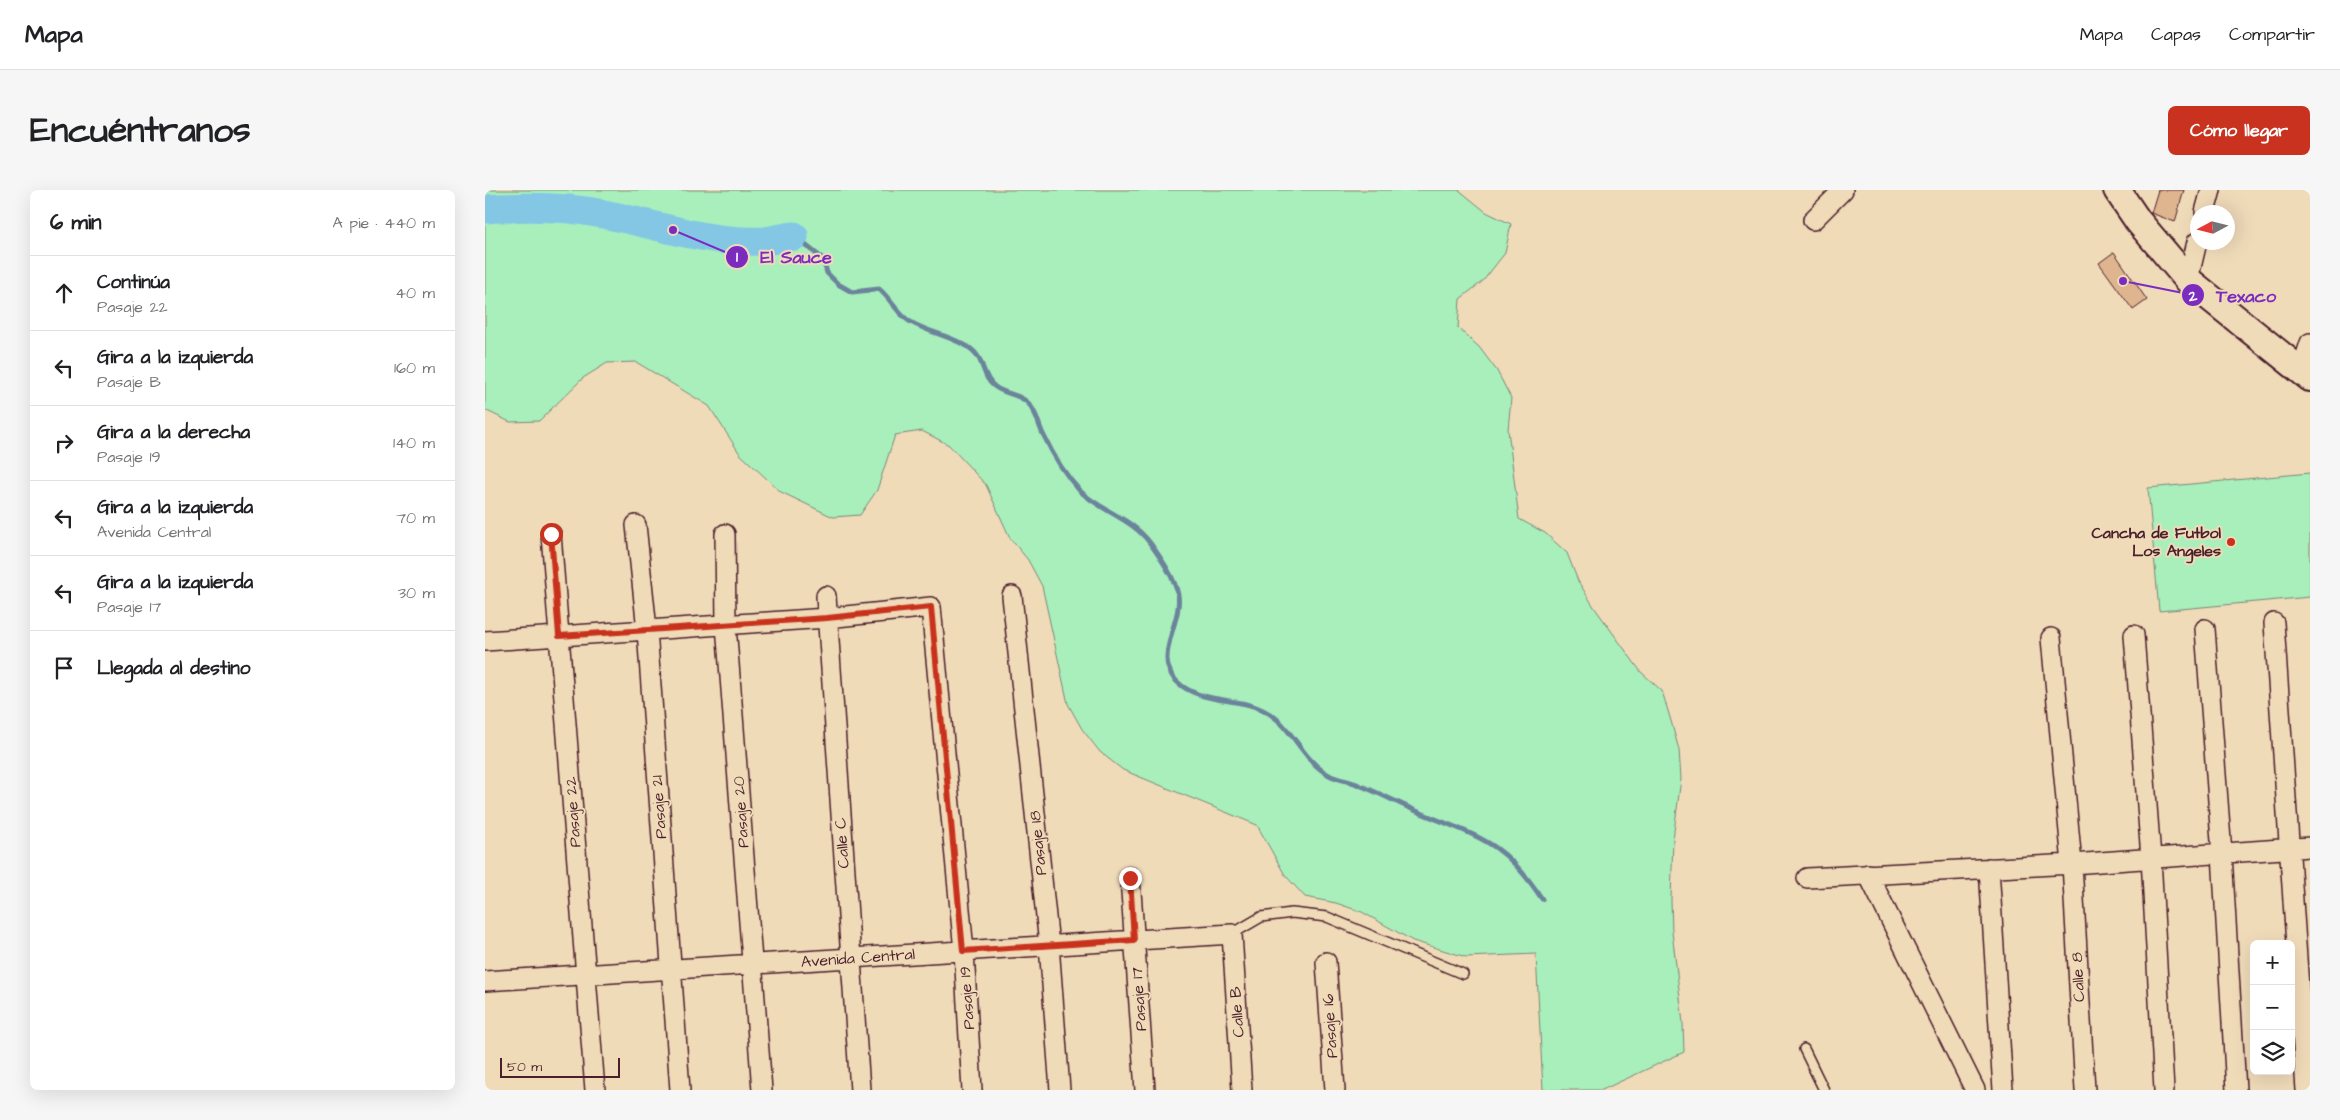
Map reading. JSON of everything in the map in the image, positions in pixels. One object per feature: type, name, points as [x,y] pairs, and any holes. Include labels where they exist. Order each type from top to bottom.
[{"type":"street","points":[[1813,220],[1843,190]]},
{"type":"street","points":[[2117,190],[2137,221],[2188,280],[2306,374]]},
{"type":"street","points":[[2207,205],[2211,190]]},
{"type":"street","points":[[2188,280],[2195,250]]},
{"type":"street","points":[[2306,374],[2310,343]]},
{"type":"street","name":"Pasaje 21","points":[[636,525],[647,630],[680,1090]]},
{"type":"street","name":"Pasaje 22","points":[[551,534],[595,1090]]},
{"type":"street","name":"Pasaje 20","points":[[725,534],[726,625],[762,1090]]},
{"type":"street","name":"Calle C","points":[[826,596],[859,1090]]},
{"type":"street","name":"Pasaje 18","points":[[1012,596],[1049,946],[1059,1090]]},
{"type":"street","name":"Pasaje 19","points":[[827,618],[931,607],[963,951],[973,1090]]},
{"type":"street","points":[[485,641],[827,618]]},
{"type":"street","points":[[2274,623],[2306,1090]]},
{"type":"street","points":[[2205,629],[2222,854],[2236,1090]]},
{"type":"street","points":[[2135,634],[2151,858],[2164,1090]]},
{"type":"street","name":"Calle 8","points":[[2051,638],[2072,864],[2085,1090]]},
{"type":"street","points":[[1807,878],[2072,864],[2310,847]]},
{"type":"street","points":[[1989,868],[2003,1090]]},
{"type":"street","points":[[1869,874],[1975,1090]]},
{"type":"street","name":"Pasaje 17","points":[[1130,878],[1145,1090]]},
{"type":"street","name":"Avenida Central","points":[[485,981],[1231,934]]},
{"type":"street","name":"Calle B","points":[[1231,934],[1242,1090]]},
{"type":"street","name":"Pasaje 16","points":[[1326,962],[1335,1090]]},
{"type":"lane","points":[[1231,934],[1261,917],[1292,914],[1327,917],[1463,974]]},
{"type":"lane","points":[[1805,1049],[1824,1090]]},
{"type":"green space","points":[[485,190],[1459,190],[1486,212],[1511,224],[1505,253],[1483,281],[1460,299],[1458,328],[1479,347],[1497,371],[1511,398],[1508,430],[1519,519],[1545,533],[1567,553],[1578,581],[1594,607],[1641,672],[1662,691],[1679,750],[1681,779],[1673,839],[1671,900],[1672,932],[1683,1023],[1684,1052],[1602,1090],[1543,1090],[1536,954],[1466,957],[1413,941],[1362,912],[1336,903],[1305,897],[1285,875],[1257,825],[1123,770],[1100,752],[1082,729],[1068,704],[1042,586],[1028,560],[1010,538],[986,485],[949,445],[922,431],[895,435],[877,490],[860,515],[833,517],[781,492],[740,454],[709,406],[636,362],[607,363],[583,378],[539,421],[510,422],[485,410]]},
{"type":"green space","name":"Cancha de Futbol Los Angeles","points":[[2310,473],[2310,597],[2159,611],[2148,488]]},
{"type":"building","points":[[2158,190],[2184,190],[2175,222],[2151,213]]},
{"type":"building","points":[[2114,252],[2147,300],[2133,310],[2099,263]]},
{"type":"waterway","points":[[485,209],[514,207],[574,209],[703,236],[744,241],[764,241],[794,236]]},
{"type":"waterway","points":[[794,236],[823,259],[827,273],[838,284],[852,292],[879,289],[909,321],[971,349],[978,357],[987,378],[994,386],[1020,397],[1031,406],[1055,456],[1080,491],[1097,504],[1126,521],[1150,543],[1170,575],[1178,595],[1176,618],[1167,654],[1172,676],[1182,686],[1203,696],[1260,708],[1278,720],[1305,754],[1321,770],[1331,776],[1368,789],[1492,845],[1517,866],[1542,899]]},
{"type":"place","name":"El Sauce","points":[[673,230]]},
{"type":"place","name":"Texaco","points":[[2123,281]]},
{"type":"place","name":"Cancha de Futbol Los Angeles","points":[[2231,542]]},
{"type":"route","points":[[551,534],[559,636],[827,618],[931,607],[963,951],[1134,940],[1130,878]]}]
